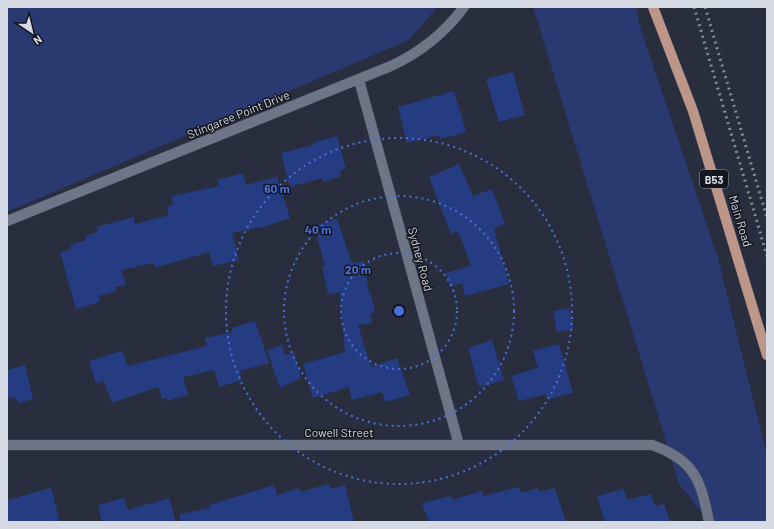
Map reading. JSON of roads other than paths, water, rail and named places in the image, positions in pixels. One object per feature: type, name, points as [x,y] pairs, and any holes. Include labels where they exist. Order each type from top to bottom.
[{"type":"main road","name":"Main Road","points":[[653,7],[693,111],[767,354]]},
{"type":"street","name":"Stingaree Point Drive","points":[[7,221],[359,80],[402,61],[421,51],[446,29],[464,7]]},
{"type":"street","name":"Sydney Road","points":[[359,80],[459,444]]},
{"type":"street","name":"Cowell Street","points":[[7,445],[652,445],[669,451],[687,466],[699,482],[709,522]]},
{"type":"railway","points":[[694,7],[767,256]]},
{"type":"railway","points":[[705,7],[767,218]]}]
